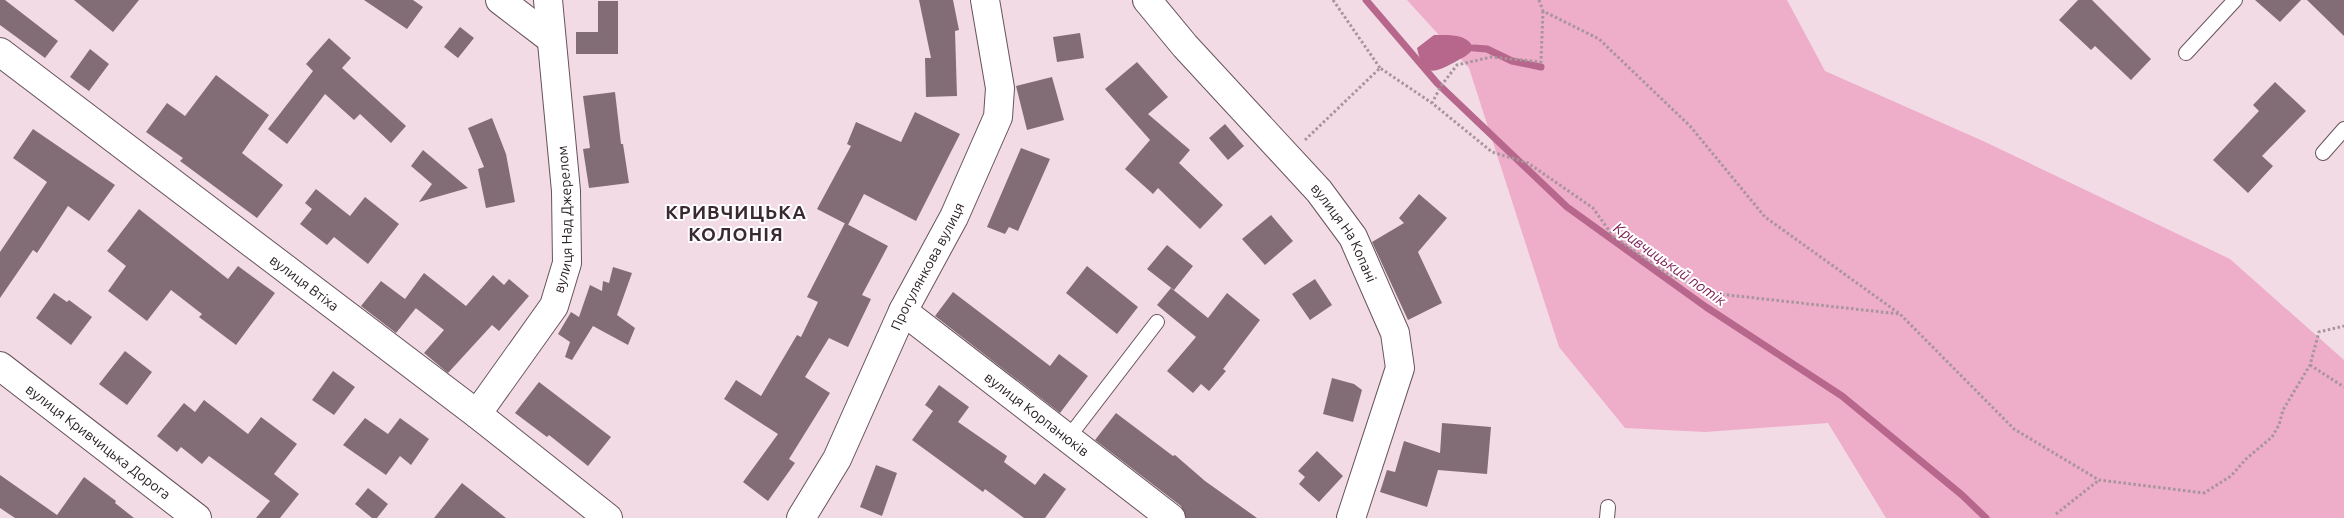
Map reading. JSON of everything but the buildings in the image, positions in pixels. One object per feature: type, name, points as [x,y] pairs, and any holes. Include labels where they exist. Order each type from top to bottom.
[{"type":"street","points":[[500,0],[551,39]]},
{"type":"street","name":"вулиця Над Джерелом","points":[[477,414],[554,306],[567,263],[566,191],[548,0]]},
{"type":"street","name":"Прогулянкова вулиця","points":[[801,518],[837,459],[903,311],[954,217],[998,117],[1000,88],[985,0]]},
{"type":"street","name":"вулиця На Копані","points":[[1147,0],[1185,46],[1319,191],[1353,237],[1395,333],[1400,368],[1352,518]]},
{"type":"street","name":"вулиця Втіха","points":[[0,52],[477,414],[608,518]]},
{"type":"street","name":"вулиця Корпанюків","points":[[903,311],[1171,518]]},
{"type":"street","name":"вулиця Кривчицька Дорога","points":[[0,366],[196,518]]},
{"type":"lane","points":[[2186,53],[2235,0]]},
{"type":"lane","points":[[2323,153],[2344,129]]},
{"type":"lane","points":[[1068,438],[1157,322]]},
{"type":"path","points":[[1332,0],[1380,68],[1432,103],[1492,152],[1528,163],[1593,208],[1613,236],[1669,275],[1719,294],[1900,314]]},
{"type":"path","points":[[1432,103],[1441,86],[1457,65],[1492,57],[1540,62],[1543,11],[1539,0]]},
{"type":"path","points":[[1543,11],[1599,39],[1690,126],[1766,217],[1900,314],[2014,429],[2099,480],[2204,493],[2231,476],[2246,458],[2272,437],[2279,425],[2283,410],[2310,366],[2319,332],[2344,326]]},
{"type":"path","points":[[1288,157],[1380,68]]},
{"type":"path","points":[[2310,366],[2344,387]]},
{"type":"path","points":[[2056,514],[2099,480]]},
{"type":"shaded area","points":[[1407,0],[1787,0],[1825,71],[1983,141],[2230,259],[2344,360],[2344,518],[1886,518],[1828,423],[1705,432],[1625,428],[1559,347],[1469,68]]},
{"type":"shaded area","points":[[1434,35],[1462,37],[1471,43],[1474,48],[1470,53],[1441,69],[1430,70],[1422,64],[1417,48]]},
{"type":"waterway","name":"Кривчицький потік","points":[[1366,0],[1437,83],[1567,207],[1706,307],[1842,396],[1962,495],[1986,518]]},
{"type":"waterway","points":[[1474,48],[1487,49],[1512,61],[1541,67]]},
{"type":"district","name":"КРИВЧИЦЬКА КОЛОНІЯ","points":[[736,223]]}]
